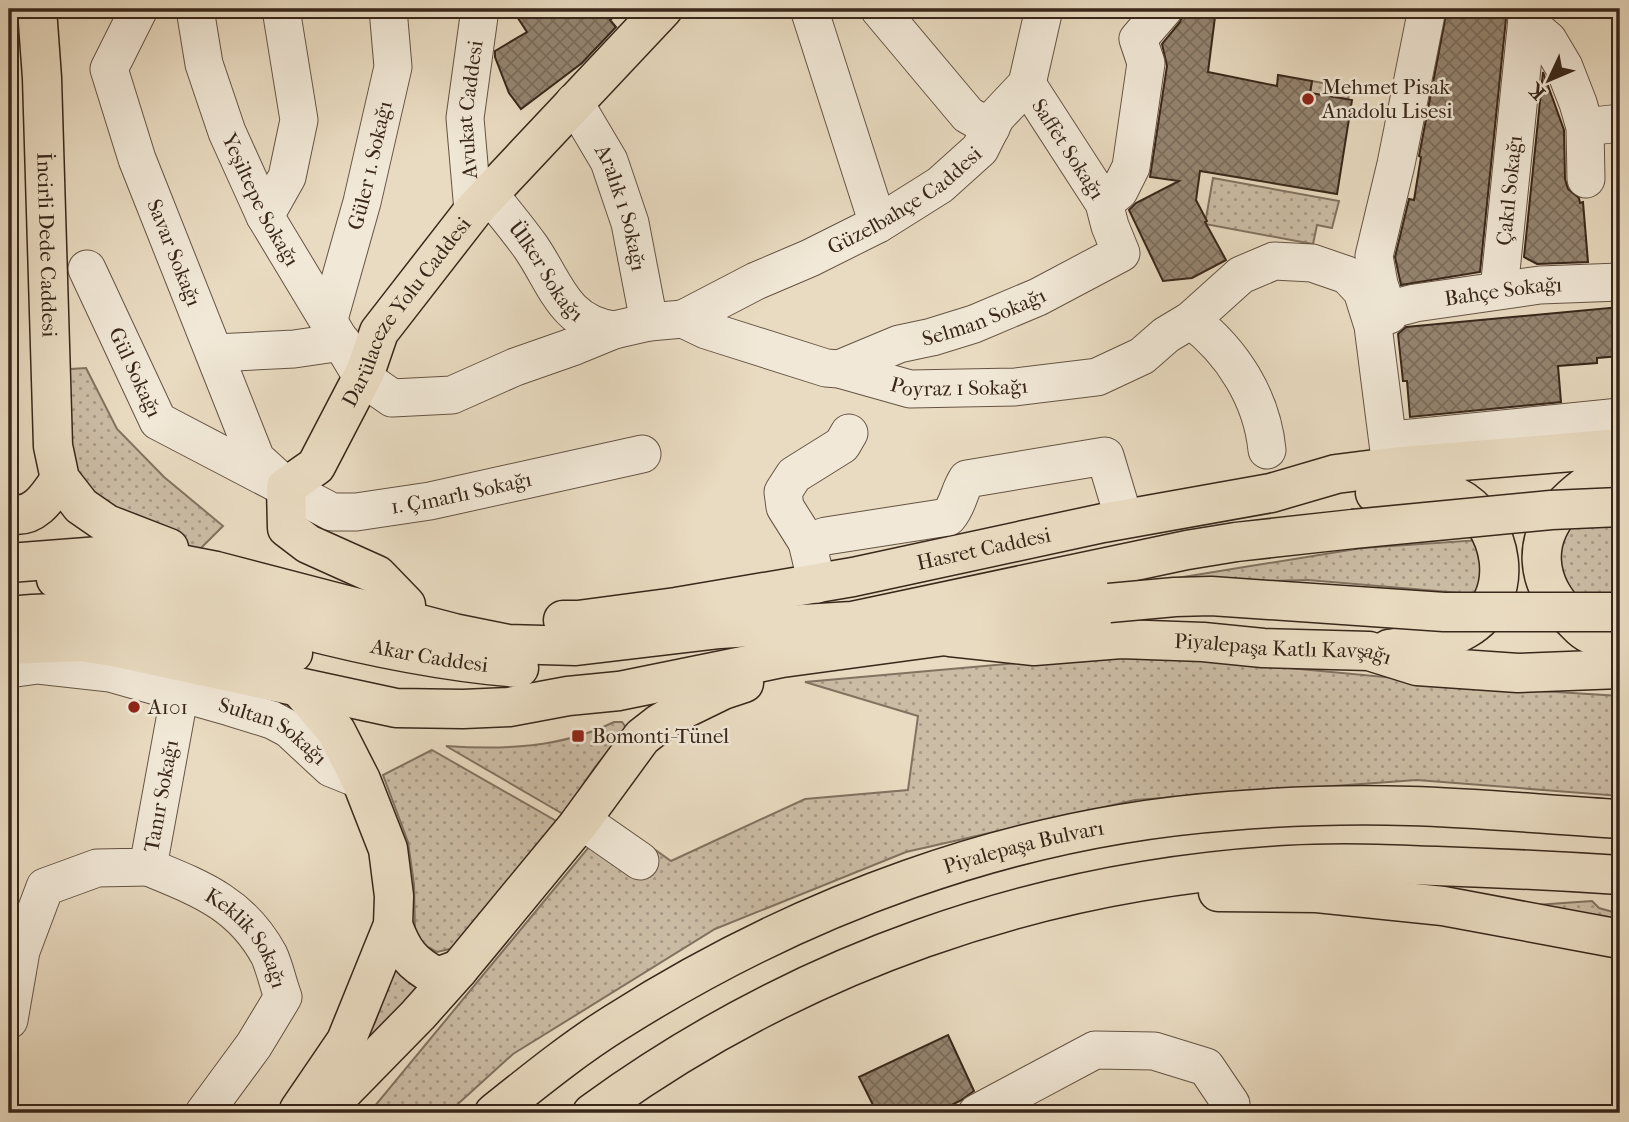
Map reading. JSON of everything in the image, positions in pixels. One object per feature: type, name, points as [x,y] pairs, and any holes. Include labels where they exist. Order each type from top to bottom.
[{"type":"main road","name":"İncirli Dede Caddesi","points":[[37,9],[42,78],[53,446],[60,479]]},
{"type":"main road","name":"Darülaceze Yolu Caddesi","points":[[286,487],[316,466],[362,377],[379,332],[481,203],[663,9]]},
{"type":"main road","name":"Hasret Caddesi","points":[[345,603],[379,601],[478,616],[578,620],[817,584],[1124,519],[1271,493],[1396,453],[1620,448]]},
{"type":"main road","points":[[1620,471],[1599,477],[1577,492],[1553,516],[1543,541],[1542,571],[1550,594],[1588,634],[1620,646]]},
{"type":"main road","points":[[9,513],[29,513],[40,506],[60,479],[81,506],[107,524],[167,547],[216,571]]},
{"type":"main road","points":[[286,487],[287,528],[308,544],[377,575],[406,605]]},
{"type":"main road","points":[[1271,493],[1346,496],[1403,490],[1440,491],[1467,504],[1494,539],[1501,561],[1500,581],[1494,599],[1482,617],[1469,628],[1445,640],[1426,645],[1369,651]]},
{"type":"main road","points":[[9,563],[128,556],[216,571],[454,633],[508,644],[576,646],[720,629],[852,621],[1176,552],[1236,542],[1551,510],[1620,507]]},
{"type":"main road","name":"Akar Caddesi","points":[[9,579],[72,579],[108,583],[432,658],[528,668],[618,667],[702,653],[852,621]]},
{"type":"main road","points":[[9,645],[80,642],[113,647],[300,689],[396,708],[423,709],[509,707],[568,696],[619,691],[782,658],[945,636],[998,615],[1109,603],[1211,596],[1444,612],[1620,612]]},
{"type":"main road","name":"Akar Caddesi","points":[[9,616],[74,612],[144,620],[435,681],[478,688],[568,696]]},
{"type":"main road","name":"Piyalepaşa Katlı Kavşağı","points":[[945,636],[1034,646],[1121,639],[1203,642],[1263,648],[1369,651],[1417,666],[1518,673],[1620,669]]},
{"type":"main road","points":[[322,1113],[459,969],[581,820],[642,737],[660,723],[723,690],[769,676],[782,658]]},
{"type":"main road","points":[[296,1113],[346,1041],[393,925],[394,896],[388,849],[360,780],[336,732],[300,689]]},
{"type":"main road","name":"Piyalepaşa Bulvarı","points":[[494,1113],[556,1064],[613,1024],[742,950],[900,882],[1038,840],[1108,826],[1228,811],[1322,807],[1408,806],[1620,819]]},
{"type":"main road","points":[[592,1113],[659,1066],[719,1031],[772,1002],[873,955],[993,915],[1122,883],[1245,868],[1336,863],[1620,875]]},
{"type":"main road","points":[[1122,883],[1224,893],[1317,893],[1443,906],[1620,939]]},
{"type":"main road","points":[[393,925],[401,948],[420,968],[438,976],[459,969]]},
{"type":"street","name":"Savar Sokağı","points":[[139,9],[109,69],[137,159],[256,459],[286,487]]},
{"type":"street","name":"Yeşiltepe Sokağı","points":[[195,9],[204,64],[227,132],[265,216],[362,377]]},
{"type":"street","points":[[265,216],[287,177],[299,120],[281,9]]},
{"type":"street","name":"Güler 1. Sokağı","points":[[335,331],[393,67],[388,9]]},
{"type":"street","name":"Avukat Caddesi","points":[[480,9],[465,118],[481,203]]},
{"type":"street","points":[[809,9],[878,224]]},
{"type":"street","points":[[879,9],[968,116],[991,128]]},
{"type":"street","points":[[1104,203],[1119,191],[1131,167],[1146,63],[1138,39],[1164,9]]},
{"type":"street","points":[[1396,453],[1388,310],[1379,284],[1374,256],[1396,164],[1427,9]]},
{"type":"street","points":[[1027,85],[1041,11]]},
{"type":"street","points":[[1527,16],[1548,40],[1603,125],[1586,179]]},
{"type":"street","name":"Çakıl Sokağı","points":[[1499,290],[1527,16]]},
{"type":"street","name":"Güzelbahçe Caddesi","points":[[649,323],[810,258],[878,224],[940,185],[979,149],[996,117],[1027,85]]},
{"type":"street","name":"Saffet Sokağı","points":[[1027,85],[1104,203],[1121,253]]},
{"type":"street","name":"Aralık 1 Sokağı","points":[[574,102],[609,162],[629,223],[649,323]]},
{"type":"street","name":"Ülker Sokağı","points":[[481,203],[529,245],[569,309],[586,322],[597,327],[649,323]]},
{"type":"street","name":"Selman Sokağı","points":[[839,369],[899,344],[974,324],[1038,297],[1121,253]]},
{"type":"street","name":"Poyraz 1 Sokağı","points":[[649,323],[706,330],[826,368],[910,388],[974,389],[1065,383],[1097,377],[1142,356],[1166,335],[1191,320],[1241,275],[1274,261],[1312,263],[1347,275],[1362,291],[1373,326],[1396,453]]},
{"type":"street","name":"Gül Sokağı","points":[[87,269],[158,421],[286,487]]},
{"type":"street","name":"Bahçe Sokağı","points":[[1388,310],[1415,303],[1540,285],[1620,282]]},
{"type":"street","points":[[1191,320],[1221,346],[1246,380],[1265,430],[1266,450]]},
{"type":"street","points":[[362,377],[392,398],[452,395],[515,367],[649,323]]},
{"type":"street","points":[[215,353],[294,349],[335,331]]},
{"type":"street","name":"Hasret Caddesi","points":[[1396,453],[1620,416]]},
{"type":"street","points":[[817,584],[807,542],[786,507],[783,492],[794,475],[842,445],[849,433]]},
{"type":"street","name":"1. Çınarlı Sokağı","points":[[286,487],[332,512],[356,512],[430,501],[642,454]]},
{"type":"street","points":[[807,542],[826,536],[873,531],[948,517],[957,507],[960,489],[967,479],[1105,456],[1124,519]]},
{"type":"street","points":[[9,669],[38,665],[110,674],[180,692]]},
{"type":"street","name":"Sultan Sokağı","points":[[180,692],[272,720],[289,729],[331,768],[360,780]]},
{"type":"street","name":"Tanır Sokağı","points":[[9,1020],[21,951],[45,887],[97,868],[148,867],[180,692]]},
{"type":"street","points":[[581,820],[640,861]]},
{"type":"street","name":"Keklik Sokağı","points":[[148,867],[199,888],[237,912],[269,956],[283,997],[254,1045],[204,1113]]},
{"type":"street","points":[[977,1113],[1095,1050],[1154,1051],[1206,1067],[1236,1110]]},
{"type":"shaded area","points":[[1312,81],[1350,88],[1348,99],[1310,93]]},
{"type":"shaded area","points":[[1213,178],[1339,201],[1332,228],[1317,225],[1313,244],[1205,224]]},
{"type":"shaded area","points":[[9,214],[13,274],[9,463]]},
{"type":"shaded area","points":[[86,368],[117,429],[164,477],[223,526],[198,551],[81,506],[55,370]]},
{"type":"shaded area","points":[[1620,490],[1620,633],[1563,596],[1554,545],[1568,519]]},
{"type":"shaded area","points":[[1480,540],[1484,595],[1308,580],[1134,585],[1362,548]]},
{"type":"shaded area","points":[[1130,653],[1523,690],[1620,696],[1620,796],[1417,780],[1135,800],[906,852],[715,929],[513,1054],[448,1113],[369,1113],[612,819],[671,861],[805,799],[908,790],[918,716],[805,682]]},
{"type":"shaded area","points":[[614,722],[622,722],[625,726],[624,732],[595,767],[563,814],[446,746],[489,748],[553,742],[594,731]]},
{"type":"shaded area","points":[[432,750],[558,822],[454,948],[437,952],[420,943],[415,932],[414,884],[408,842],[383,775]]},
{"type":"shaded area","points":[[1592,901],[1599,908],[1620,914],[1620,923],[1535,905]]},
{"type":"shaded area","points":[[395,966],[423,988],[368,1041],[366,1037],[375,1022]]},
{"type":"building","points":[[512,9],[624,9],[610,20],[616,27],[582,63],[521,109],[509,93],[495,57],[495,51],[527,32]]},
{"type":"building","points":[[1184,9],[1216,9],[1208,72],[1277,86],[1278,75],[1312,81],[1310,93],[1352,100],[1337,194],[1200,171],[1196,200],[1226,260],[1192,278],[1163,281],[1129,210],[1136,203],[1179,181],[1150,177],[1167,66],[1162,44],[1180,22]]},
{"type":"building","points":[[1447,9],[1507,9],[1480,272],[1401,285],[1395,257],[1409,199],[1414,200],[1421,157],[1419,156]]},
{"type":"building","points":[[1543,72],[1564,130],[1565,179],[1568,189],[1579,198],[1580,203],[1583,202],[1588,262],[1537,264],[1524,257]]},
{"type":"building","points":[[1620,307],[1620,356],[1597,358],[1597,363],[1558,366],[1561,402],[1410,417],[1407,381],[1403,381],[1398,334],[1406,327]]},
{"type":"building","points":[[948,1035],[974,1091],[935,1113],[877,1113],[859,1077]]},
{"type":"place","name":"Mehmet Pisak Anadolu Lisesi","points":[[1308,99]]},
{"type":"place","name":"A101","points":[[134,707]]},
{"type":"place","name":"Bomonti-Tünel","points":[[578,736]]}]
